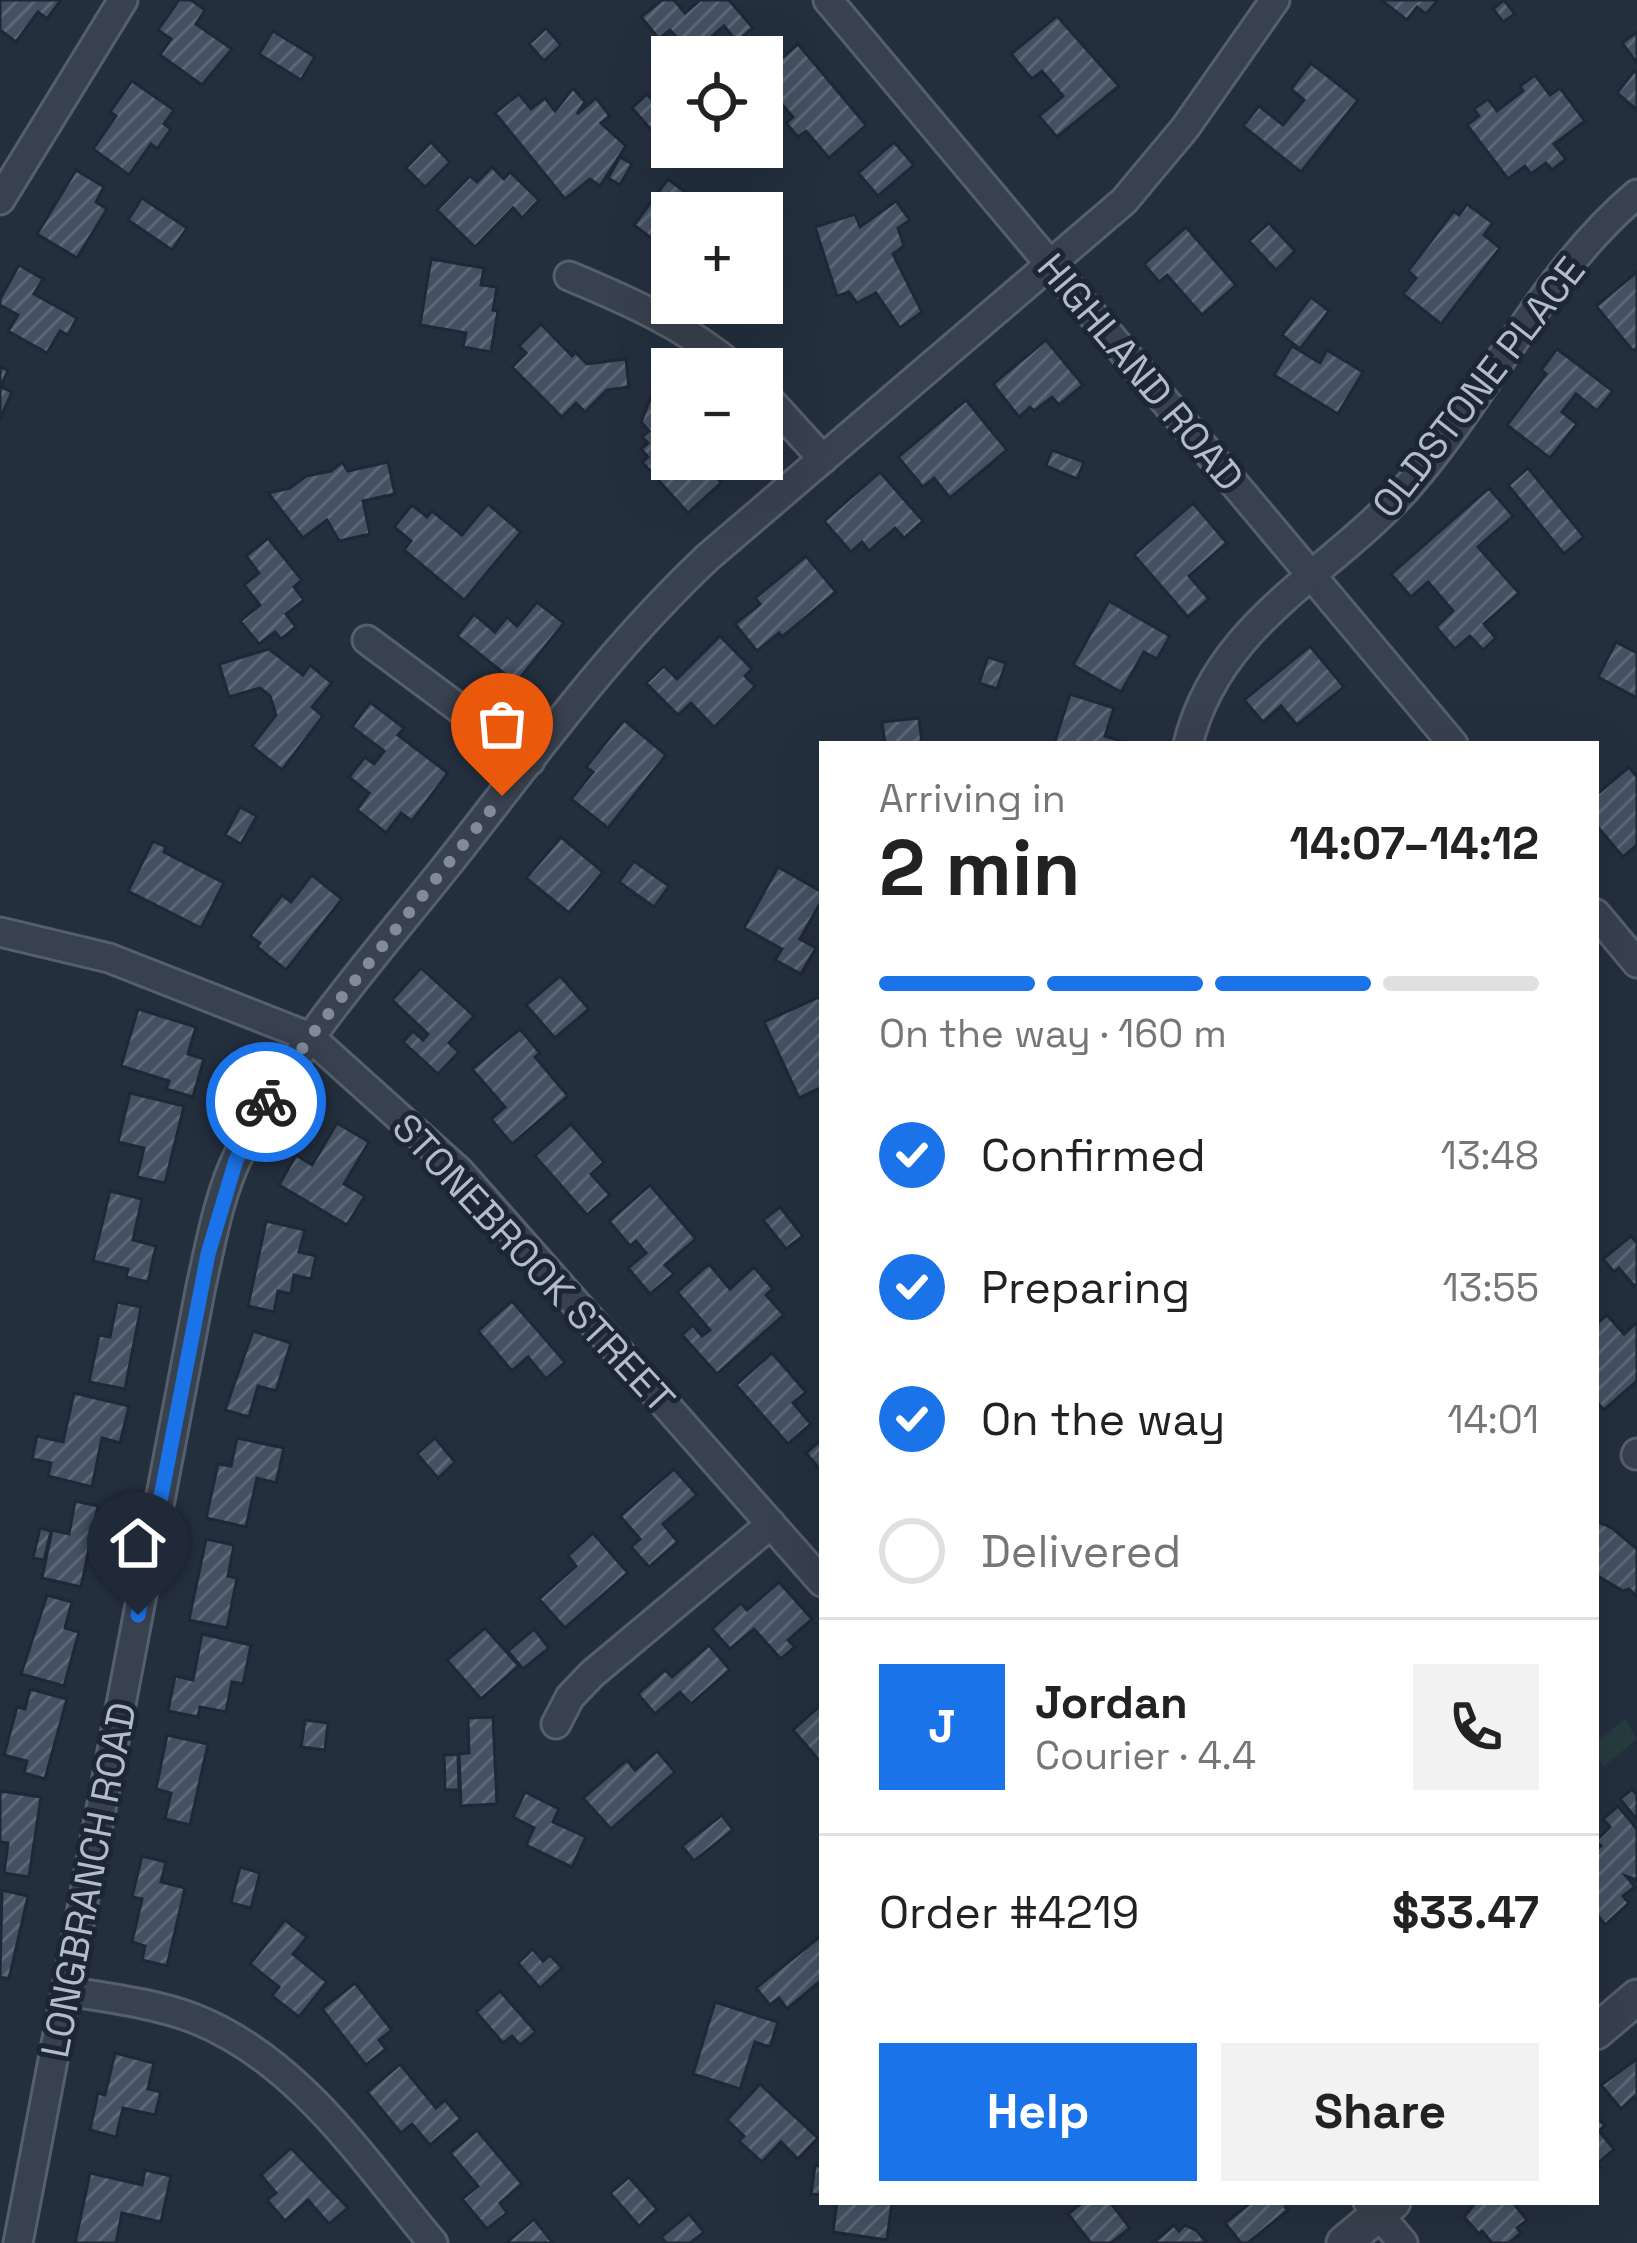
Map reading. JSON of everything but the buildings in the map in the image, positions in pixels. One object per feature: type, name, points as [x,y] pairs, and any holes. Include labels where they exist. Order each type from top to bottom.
[{"type":"street","points":[[0,200],[123,0]]},
{"type":"street","name":"HIGHLAND ROAD","points":[[828,0],[1450,741]]},
{"type":"street","name":"LONGBRANCH ROAD","points":[[18,2243],[201,1286],[236,1160],[267,1100],[310,1037],[646,615],[1124,201],[1161,160],[1275,0]]},
{"type":"street","name":"OLDSTONE PLACE","points":[[1189,741],[1223,664],[1263,615],[1365,531],[1410,484],[1569,266],[1637,194]]},
{"type":"street","points":[[569,276],[641,305],[711,348]]},
{"type":"street","points":[[783,415],[823,459]]},
{"type":"street","points":[[367,640],[530,761]]},
{"type":"street","points":[[1599,918],[1637,963]]},
{"type":"street","name":"STONEBROOK STREET","points":[[0,932],[109,958],[310,1037],[459,1171],[819,1579]]},
{"type":"street","points":[[556,1724],[570,1697],[592,1674],[771,1524]]},
{"type":"street","points":[[67,1990],[193,2018],[280,2068],[318,2105],[433,2243]]},
{"type":"street","points":[[1599,2029],[1637,1997]]},
{"type":"street","points":[[1344,2243],[1380,2206],[1403,2243]]},
{"type":"green space","points":[[1625,1719],[1637,1739],[1604,1766],[1599,1760],[1599,1740]]},
{"type":"way so far","points":[[266,1102],[310,1037],[502,796]]},
{"type":"route","points":[[138,1615],[208,1254],[236,1160],[266,1102]]}]
